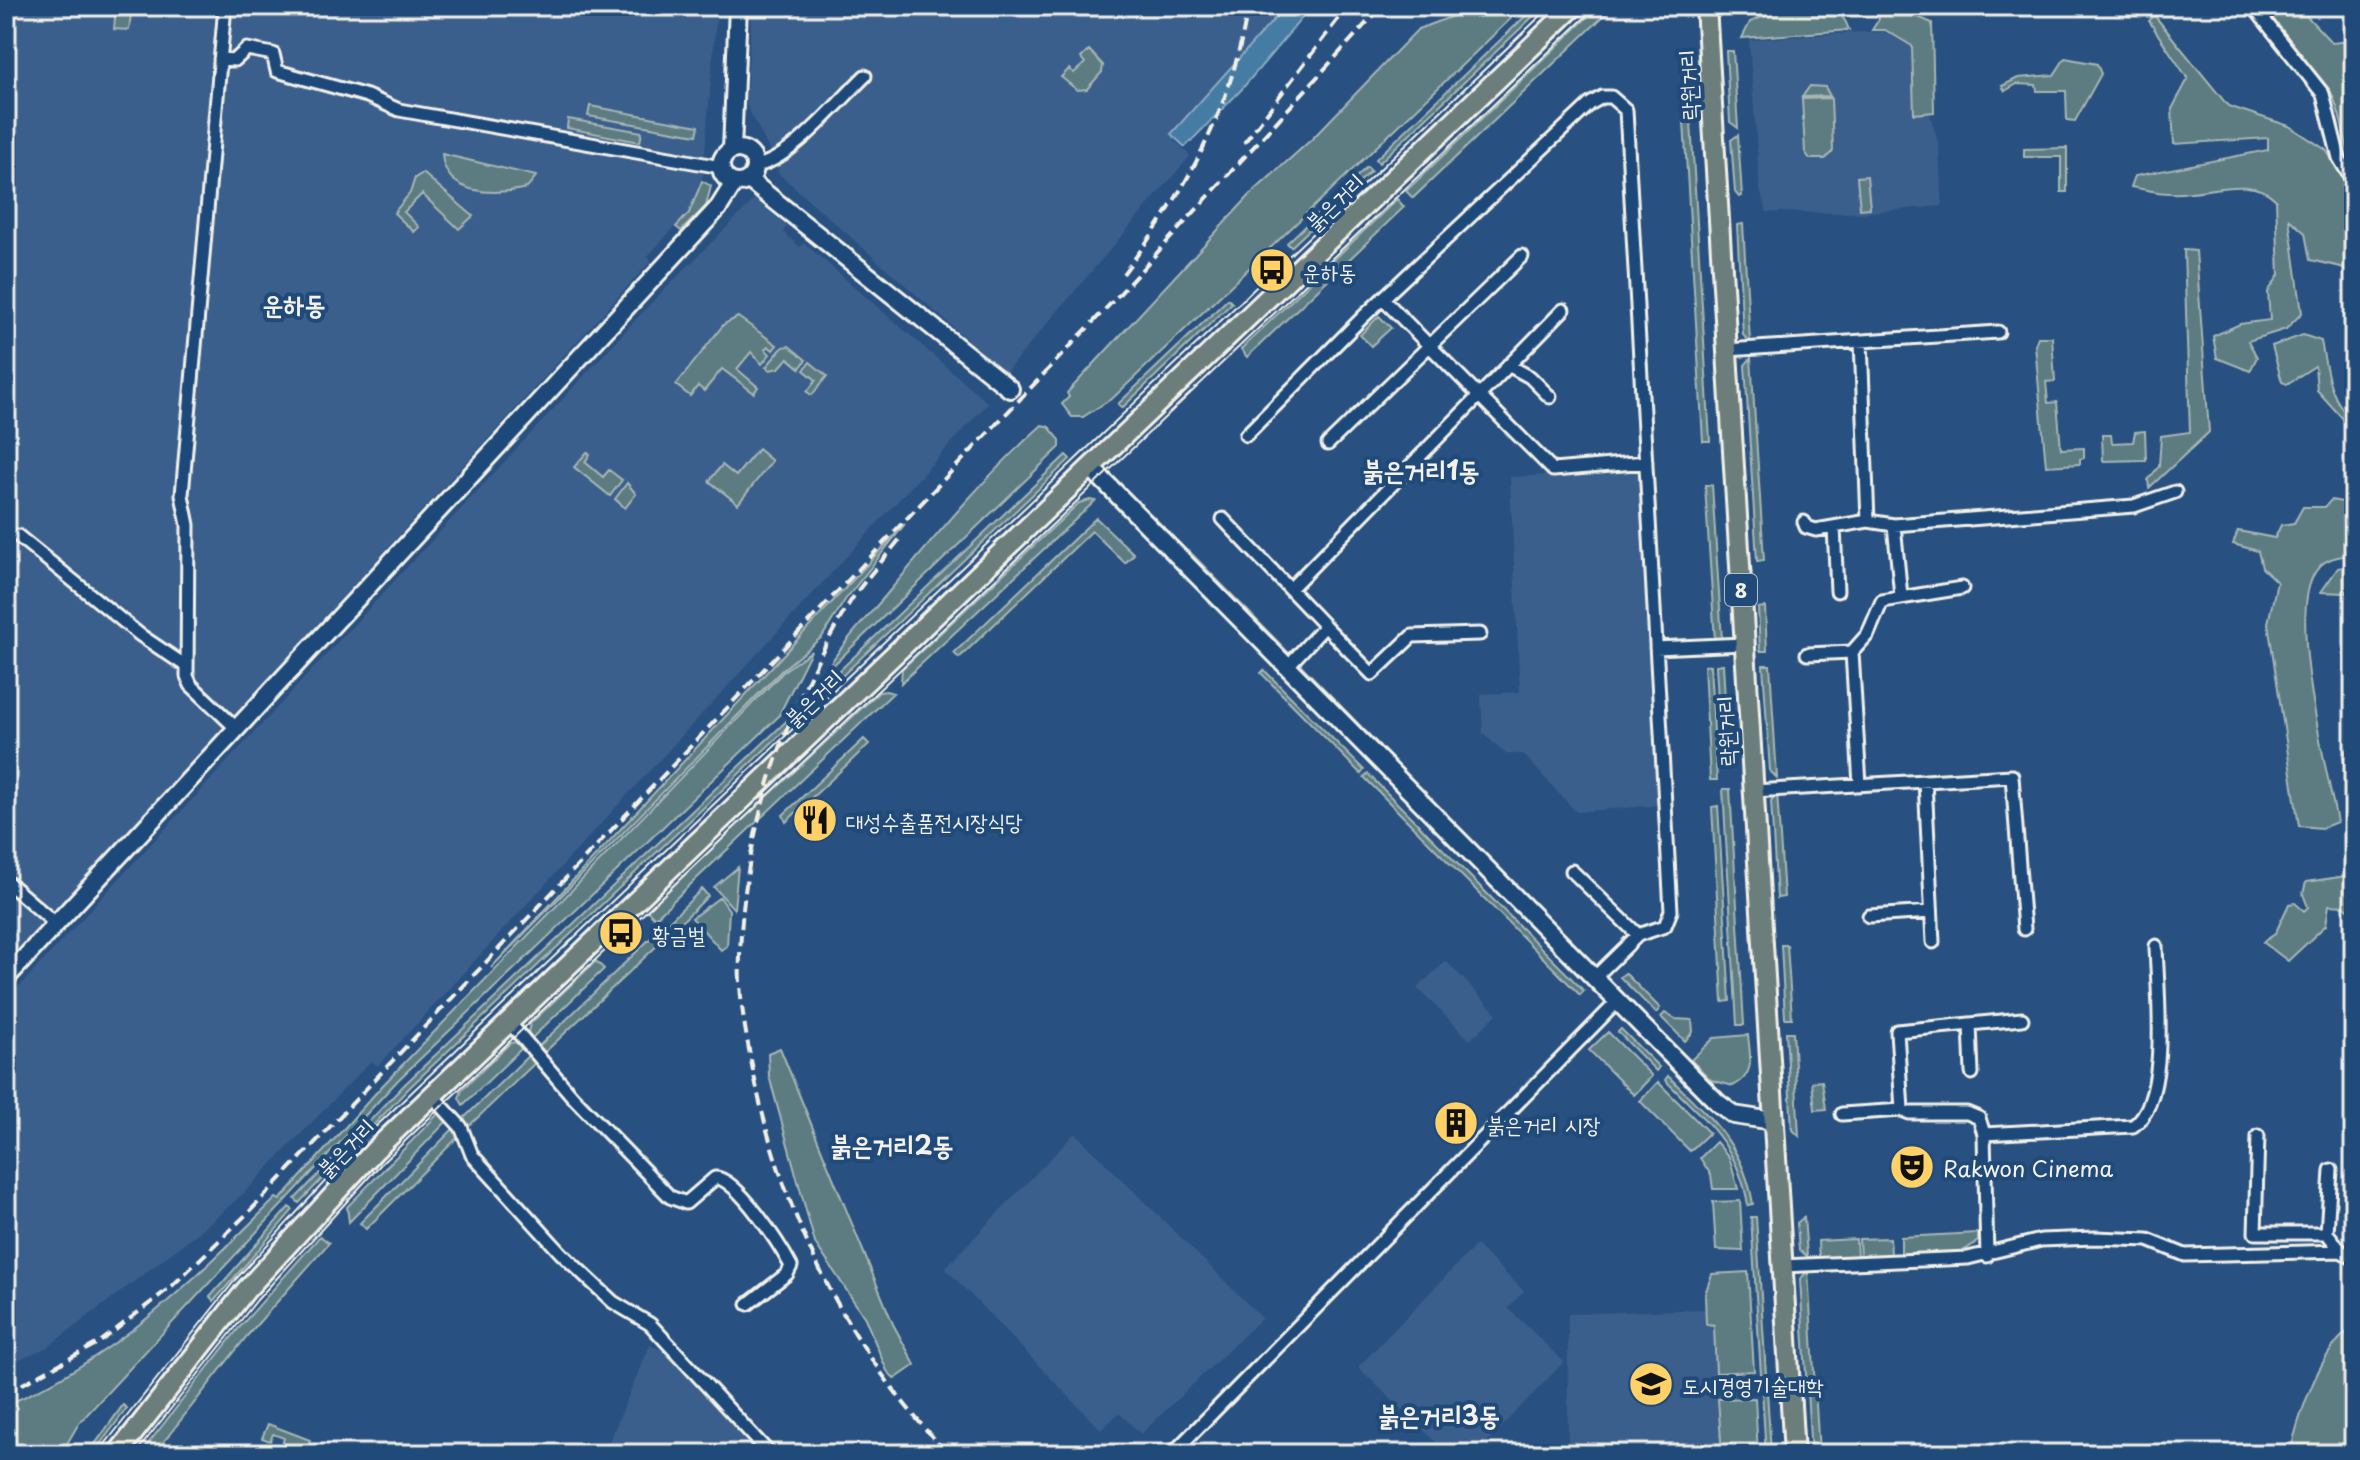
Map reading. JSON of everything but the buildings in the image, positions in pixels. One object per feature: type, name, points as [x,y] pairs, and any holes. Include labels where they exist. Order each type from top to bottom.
[{"type":"main road","name":"붉은거리","points":[[117,1454],[246,1290],[431,1094],[1574,6]]},
{"type":"main road","name":"락원거리","points":[[1706,6],[1794,1454]]},
{"type":"street","points":[[225,6],[182,495],[188,525],[186,666],[191,685],[236,728]]},
{"type":"street","points":[[738,6],[732,150],[724,157],[721,167],[725,177],[746,176],[1010,389]]},
{"type":"street","points":[[2253,6],[2323,94],[2339,158],[2354,183]]},
{"type":"street","points":[[220,59],[235,60],[247,49],[273,54],[277,71],[367,96],[399,110],[721,167]]},
{"type":"street","points":[[6,978],[746,176],[784,153],[865,76]]},
{"type":"street","points":[[1246,435],[1383,299],[1590,104],[1602,97],[1620,102],[1626,110],[1671,911],[1665,926],[1638,935],[1593,979]]},
{"type":"street","points":[[732,150],[748,152],[746,176]]},
{"type":"street","points":[[1328,444],[1522,256]]},
{"type":"street","points":[[1383,299],[1553,470],[1646,462]]},
{"type":"street","points":[[1290,589],[1563,310]]},
{"type":"street","points":[[1727,350],[1998,332]]},
{"type":"street","points":[[1861,341],[1868,521]]},
{"type":"street","points":[[1508,365],[1530,377],[1550,397]]},
{"type":"street","points":[[1090,467],[1616,1003],[1734,1115],[1773,1121]]},
{"type":"street","points":[[1804,522],[1806,527],[1816,530],[1868,521],[1894,525],[2134,506],[2175,492]]},
{"type":"street","points":[[1223,519],[1372,674],[1412,636],[1480,634]]},
{"type":"street","points":[[1894,525],[1901,596]]},
{"type":"street","points":[[1834,527],[1837,591]]},
{"type":"street","points":[[18,536],[140,635],[186,666]]},
{"type":"street","points":[[1860,785],[1852,652],[1868,634],[1882,601],[1962,588]]},
{"type":"street","points":[[1286,668],[1325,626]]},
{"type":"street","points":[[1656,648],[1744,644]]},
{"type":"street","points":[[1807,654],[1852,652]]},
{"type":"street","points":[[1753,791],[2012,776],[2024,929]]},
{"type":"street","points":[[1925,781],[1933,942]]},
{"type":"street","points":[[1572,871],[1638,935]]},
{"type":"street","points":[[6,881],[56,924]]},
{"type":"street","points":[[1869,916],[1931,912]]},
{"type":"street","points":[[1984,1134],[2133,1126],[2142,1119],[2160,1068],[2156,946]]},
{"type":"street","points":[[1172,1454],[1616,1003]]},
{"type":"street","points":[[1902,1110],[1897,1031],[2022,1019]]},
{"type":"street","points":[[508,1021],[573,1097],[670,1197],[686,1203],[715,1178],[730,1182],[781,1246],[791,1266],[787,1274],[748,1304]]},
{"type":"street","points":[[1970,1024],[1972,1073]]},
{"type":"street","points":[[431,1094],[461,1127],[472,1155],[561,1253],[613,1302],[650,1324],[770,1454]]},
{"type":"street","points":[[1842,1114],[1902,1110],[1909,1113],[1967,1113],[1979,1118],[1984,1134],[1987,1256]]},
{"type":"street","points":[[2258,1136],[2255,1233],[2327,1233]]},
{"type":"street","points":[[2331,1170],[2327,1233],[2341,1251],[2354,1259]]},
{"type":"street","points":[[1782,1266],[1987,1256],[2006,1246],[2041,1240],[2125,1237],[2148,1240],[2185,1255],[2341,1251]]},
{"type":"shaded area","points":[[12,6],[717,6],[703,175],[688,212],[648,256],[651,261],[6,963],[6,101],[12,48]]},
{"type":"shaded area","points":[[752,6],[1289,6],[1174,140],[1190,156],[1005,373],[777,172],[779,169],[746,104]]},
{"type":"shaded area","points":[[1286,6],[1312,6],[1241,90],[1185,147],[1171,134]]},
{"type":"shaded area","points":[[1884,32],[1910,46],[1939,146],[1942,206],[1858,213],[1767,212],[1760,190],[1749,40]]},
{"type":"shaded area","points":[[755,199],[787,226],[783,232],[800,247],[804,243],[988,403],[378,1066],[371,1061],[243,1194],[198,1233],[49,1346],[6,1367],[6,1001],[655,299]]},
{"type":"shaded area","points":[[1643,470],[1661,805],[1576,812],[1523,754],[1506,754],[1483,733],[1481,694],[1520,692],[1510,477]]},
{"type":"shaded area","points":[[1446,961],[1497,1014],[1470,1040],[1417,988]]},
{"type":"shaded area","points":[[1075,1133],[1262,1318],[1141,1434],[1119,1413],[1101,1430],[945,1268]]},
{"type":"shaded area","points":[[1476,1245],[1524,1291],[1508,1308],[1564,1362],[1475,1454],[1448,1454],[1358,1367]]},
{"type":"shaded area","name":"도시경영기술대학","points":[[1732,1308],[1737,1454],[1568,1454],[1568,1314]]},
{"type":"shaded area","points":[[650,1345],[675,1356],[763,1454],[604,1454]]},
{"type":"green space","points":[[116,6],[132,6],[129,30],[114,29]]},
{"type":"green space","points":[[1480,6],[1524,6],[1114,397],[1083,417],[1072,417],[1062,404],[1069,397],[1067,393],[1253,192],[1312,139],[1418,29]]},
{"type":"green space","points":[[1536,6],[1544,6],[1379,163],[1376,159]]},
{"type":"green space","points":[[1599,6],[1611,9],[1413,198],[1406,191]]},
{"type":"green space","points":[[1789,6],[1834,9],[1845,20],[1849,30],[1742,38],[1750,22]]},
{"type":"green space","points":[[1875,6],[1905,6],[1904,11],[1932,23],[1934,112],[1914,114],[1912,46],[1885,30],[1872,30],[1879,19]]},
{"type":"green space","points":[[2263,6],[2302,6],[2300,9],[2332,43],[2349,41],[2354,36],[2354,100],[2351,112],[2354,122],[2354,170],[2330,90]]},
{"type":"green space","points":[[2154,15],[2228,106],[2289,126],[2326,150],[2354,195],[2354,278],[2341,267],[2310,260],[2305,233],[2289,219],[2302,313],[2286,329],[2248,341],[2257,357],[2250,371],[2217,358],[2213,336],[2240,324],[2270,320],[2268,292],[2279,275],[2276,200],[2253,188],[2183,193],[2131,187],[2135,176],[2268,150],[2268,138],[2174,144],[2172,109],[2188,79],[2149,21]]},
{"type":"green space","points":[[1089,50],[1103,65],[1102,72],[1087,89],[1077,90],[1061,77],[1069,69],[1074,73],[1085,63],[1081,58]]},
{"type":"green space","points":[[1726,51],[1733,51],[1738,128],[1730,122]]},
{"type":"green space","points":[[2065,58],[2097,64],[2101,74],[2075,121],[2067,120],[2066,91],[2037,91],[2036,85],[2017,84],[2005,91],[2002,86],[2018,78],[2054,75]]},
{"type":"green space","points":[[1810,86],[1825,87],[1830,96],[1802,97]]},
{"type":"green space","points":[[1682,88],[1689,88],[1710,441],[1703,441]]},
{"type":"green space","points":[[1831,98],[1833,151],[1825,159],[1810,159],[1805,152],[1802,99]]},
{"type":"green space","points":[[590,106],[699,126],[697,135],[588,116]]},
{"type":"green space","points":[[568,119],[642,132],[640,142],[567,128]]},
{"type":"green space","points":[[1738,135],[1742,196],[1739,197],[1735,192],[1731,140]]},
{"type":"green space","points":[[2067,148],[2067,192],[2061,192],[2061,157],[2024,157],[2024,149]]},
{"type":"green space","points":[[442,154],[536,176],[527,188],[501,192],[474,190],[452,178],[445,168]]},
{"type":"green space","points":[[1367,167],[1371,171],[1291,247],[1287,243]]},
{"type":"green space","points":[[423,173],[473,216],[459,229],[422,194],[404,212],[419,227],[414,232],[394,213],[410,193],[415,178]]},
{"type":"green space","points":[[1867,176],[1870,208],[1860,209],[1857,177]]},
{"type":"green space","points":[[702,181],[711,186],[706,206],[681,231],[676,227],[689,213]]},
{"type":"green space","points":[[1397,199],[1404,207],[1247,357],[1241,349]]},
{"type":"green space","points":[[1743,224],[1750,342],[1743,335],[1737,225]]},
{"type":"green space","points":[[2184,250],[2196,251],[2209,432],[2149,488],[2148,480],[2159,466],[2161,436],[2190,432]]},
{"type":"green space","points":[[1228,299],[1232,303],[1122,408],[1118,404]]},
{"type":"green space","points":[[1379,316],[1391,328],[1371,346],[1360,335]]},
{"type":"green space","points":[[738,317],[777,345],[773,350],[768,346],[765,349],[770,354],[762,364],[751,352],[737,369],[758,387],[754,393],[722,369],[704,391],[698,386],[690,396],[676,385],[724,324]]},
{"type":"green space","points":[[2303,335],[2321,341],[2330,385],[2339,404],[2354,422],[2354,431],[2317,390],[2315,366],[2287,384],[2282,382],[2272,346]]},
{"type":"green space","points":[[2038,337],[2052,337],[2055,381],[2046,382],[2048,403],[2057,402],[2061,449],[2084,448],[2084,458],[2080,459],[2080,464],[2046,466],[2035,345]]},
{"type":"green space","points":[[789,346],[806,360],[800,368],[788,358],[779,368],[770,370],[766,367],[783,347]]},
{"type":"green space","points":[[1751,358],[1764,560],[1757,561],[1745,365]]},
{"type":"green space","points":[[810,362],[827,376],[812,395],[807,392],[816,380],[804,370]]},
{"type":"green space","points":[[1042,425],[1049,427],[1060,440],[1060,447],[824,674],[848,640],[946,524]]},
{"type":"green space","points":[[2145,431],[2146,460],[2103,461],[2102,435],[2111,435],[2112,443],[2133,442],[2135,432]]},
{"type":"green space","points":[[758,449],[772,461],[738,504],[709,481],[722,465],[736,476]]},
{"type":"green space","points":[[587,452],[590,454],[585,462],[603,477],[609,470],[622,480],[610,496],[574,467]]},
{"type":"green space","points":[[1066,455],[1070,459],[409,1088],[299,1203],[295,1199],[405,1084]]},
{"type":"green space","points":[[627,483],[636,494],[625,508],[615,499]]},
{"type":"green space","points":[[1705,485],[1712,485],[1722,640],[1715,641]]},
{"type":"green space","points":[[2331,500],[2354,504],[2354,554],[2324,563],[2316,571],[2308,592],[2305,620],[2307,655],[2318,730],[2337,822],[2322,828],[2299,826],[2268,623],[2277,582],[2262,568],[2258,551],[2233,544],[2238,531],[2275,538],[2281,525],[2294,523],[2303,507],[2325,507]]},
{"type":"green space","points":[[1095,501],[901,683],[902,669],[1079,503]]},
{"type":"green space","points":[[1096,518],[1134,554],[1125,563],[1092,531],[959,658],[954,653]]},
{"type":"green space","points":[[905,524],[845,600],[822,637],[783,669],[491,968]]},
{"type":"green space","points":[[1189,551],[1290,654],[1287,656],[1186,553]]},
{"type":"green space","points":[[2354,565],[2354,586],[2345,593],[2321,592],[2338,568]]},
{"type":"green space","points":[[1765,607],[1767,651],[1760,651],[1758,608]]},
{"type":"green space","points":[[811,651],[778,717],[398,1080],[79,1423],[61,1454],[6,1454],[6,1405],[46,1386],[118,1341],[183,1288],[276,1198],[280,1200],[382,1086],[785,670]]},
{"type":"green space","points":[[1298,662],[1380,746],[1378,748],[1295,664]]},
{"type":"green space","points":[[1723,664],[1727,736],[1720,736],[1716,665]]},
{"type":"green space","points":[[1710,665],[1717,780],[1710,780],[1704,666]]},
{"type":"green space","points":[[1763,665],[1770,665],[1777,778],[1770,771]]},
{"type":"green space","points":[[1264,670],[1364,770],[1361,774],[1261,673]]},
{"type":"green space","points":[[879,692],[893,693],[655,918],[647,910]]},
{"type":"green space","points":[[2354,736],[2354,772],[2346,769],[2343,757]]},
{"type":"green space","points":[[864,739],[869,744],[786,822],[783,815]]},
{"type":"green space","points":[[1368,774],[1584,991],[1580,995],[1364,777]]},
{"type":"green space","points":[[1723,789],[1730,789],[1744,1025],[1737,1025]]},
{"type":"green space","points":[[1777,792],[1784,897],[1777,898],[1771,801]]},
{"type":"green space","points":[[1718,806],[1730,1001],[1723,1002],[1712,807]]},
{"type":"green space","points":[[738,867],[734,909],[714,887]]},
{"type":"green space","points":[[2354,875],[2354,914],[2345,906],[2329,905],[2326,925],[2288,961],[2263,942],[2275,934],[2289,904],[2295,903],[2304,911],[2308,907],[2303,894],[2306,882]]},
{"type":"green space","points":[[702,889],[708,896],[666,937],[660,930]]},
{"type":"green space","points":[[720,897],[729,910],[727,946],[721,950],[692,918]]},
{"type":"green space","points":[[657,932],[664,939],[545,1052],[539,1046]]},
{"type":"green space","points":[[1781,945],[1787,945],[1792,1018],[1785,1018]]},
{"type":"green space","points":[[596,961],[604,969],[532,1038],[528,1032],[530,1024]]},
{"type":"green space","points":[[1625,973],[1660,1008],[1656,1013],[1620,977]]},
{"type":"green space","points":[[1665,1013],[1675,1019],[1692,1020],[1693,1032],[1685,1041],[1661,1017]]},
{"type":"green space","points":[[1621,1029],[1659,1067],[1656,1071],[1618,1032]]},
{"type":"green space","points":[[1608,1032],[1652,1076],[1634,1095],[1589,1050]]},
{"type":"green space","points":[[1786,1032],[1793,1032],[1799,1136],[1792,1129]]},
{"type":"green space","points":[[1748,1035],[1748,1071],[1733,1086],[1711,1080],[1691,1060],[1714,1038]]},
{"type":"green space","points":[[518,1042],[523,1047],[463,1105],[459,1098],[462,1090],[510,1043]]},
{"type":"green space","points":[[780,1048],[893,1324],[915,1365],[895,1379],[887,1371],[865,1318],[815,1243],[769,1076],[768,1053]]},
{"type":"green space","points":[[530,1054],[537,1061],[469,1126],[462,1120]]},
{"type":"green space","points":[[1668,1076],[1711,1119],[1733,1148],[1753,1204],[1748,1205],[1737,1166],[1728,1150],[1707,1122],[1665,1080]]},
{"type":"green space","points":[[1822,1081],[1826,1109],[1815,1110],[1812,1082]]},
{"type":"green space","points":[[1658,1082],[1709,1133],[1690,1151],[1640,1101]]},
{"type":"green space","points":[[439,1113],[447,1121],[349,1222],[347,1207]]},
{"type":"green space","points":[[453,1129],[459,1136],[366,1229],[360,1223]]},
{"type":"green space","points":[[1716,1142],[1729,1157],[1738,1189],[1713,1189],[1711,1175],[1700,1158]]},
{"type":"green space","points":[[1740,1201],[1743,1251],[1716,1250],[1713,1202]]},
{"type":"green space","points":[[289,1207],[293,1210],[214,1301],[210,1297]]},
{"type":"green space","points":[[1751,1217],[1756,1217],[1771,1454],[1766,1454]]},
{"type":"green space","points":[[1804,1217],[1807,1256],[1799,1250],[1797,1223]]},
{"type":"green space","points":[[1978,1233],[1978,1241],[1962,1252],[1901,1255],[1901,1237]]},
{"type":"green space","points":[[320,1236],[329,1243],[247,1336],[154,1454],[140,1454],[239,1328]]},
{"type":"green space","points":[[1890,1238],[1891,1256],[1860,1257],[1859,1239]]},
{"type":"green space","points":[[1856,1239],[1857,1257],[1819,1259],[1818,1241]]},
{"type":"green space","points":[[1808,1271],[1819,1454],[1811,1454],[1800,1279]]},
{"type":"green space","points":[[1748,1272],[1754,1371],[1716,1373],[1714,1325],[1706,1324],[1705,1294],[1712,1274]]},
{"type":"green space","points":[[2354,1328],[2354,1454],[2290,1454],[2298,1422],[2322,1365],[2342,1336]]},
{"type":"green space","points":[[1755,1398],[1758,1454],[1722,1454],[1718,1399]]},
{"type":"green space","points":[[123,1405],[127,1408],[93,1454],[88,1454]]},
{"type":"green space","points":[[268,1424],[310,1440],[304,1454],[282,1445],[284,1438],[273,1434],[270,1441],[262,1438]]},
{"type":"tram line","points":[[97,1454],[236,1279],[370,1132],[1551,6]]},
{"type":"tram line","points":[[135,1454],[257,1300],[381,1164],[1597,6]]},
{"type":"railway","points":[[1123,274],[1167,212],[1203,148],[1231,80],[1248,6]]},
{"type":"railway","points":[[1244,143],[1348,6]]},
{"type":"railway","points":[[6,1393],[100,1342],[172,1286],[252,1209],[1114,300],[1382,6]]},
{"type":"railway","points":[[899,540],[847,607],[824,647],[786,731],[771,775],[749,865],[743,911],[740,984],[747,1038],[764,1119],[799,1224],[848,1322],[911,1413],[948,1454]]},
{"type":"place","name":"운하동","points":[[1272,270]]},
{"type":"place","name":"대성수출품전시장식당","points":[[815,820]]},
{"type":"place","name":"황금벌","points":[[621,933]]},
{"type":"place","name":"붉은거리 시장","points":[[1456,1123]]},
{"type":"place","name":"Rakwon Cinema","points":[[1912,1167]]},
{"type":"place","name":"도시경영기술대학","points":[[1651,1384]]},
{"type":"district","name":"운하동","points":[[294,303]]},
{"type":"district","name":"붉은거리1동","points":[[1421,469]]},
{"type":"district","name":"붉은거리2동","points":[[892,1144]]},
{"type":"district","name":"붉은거리3동","points":[[1439,1414]]}]
